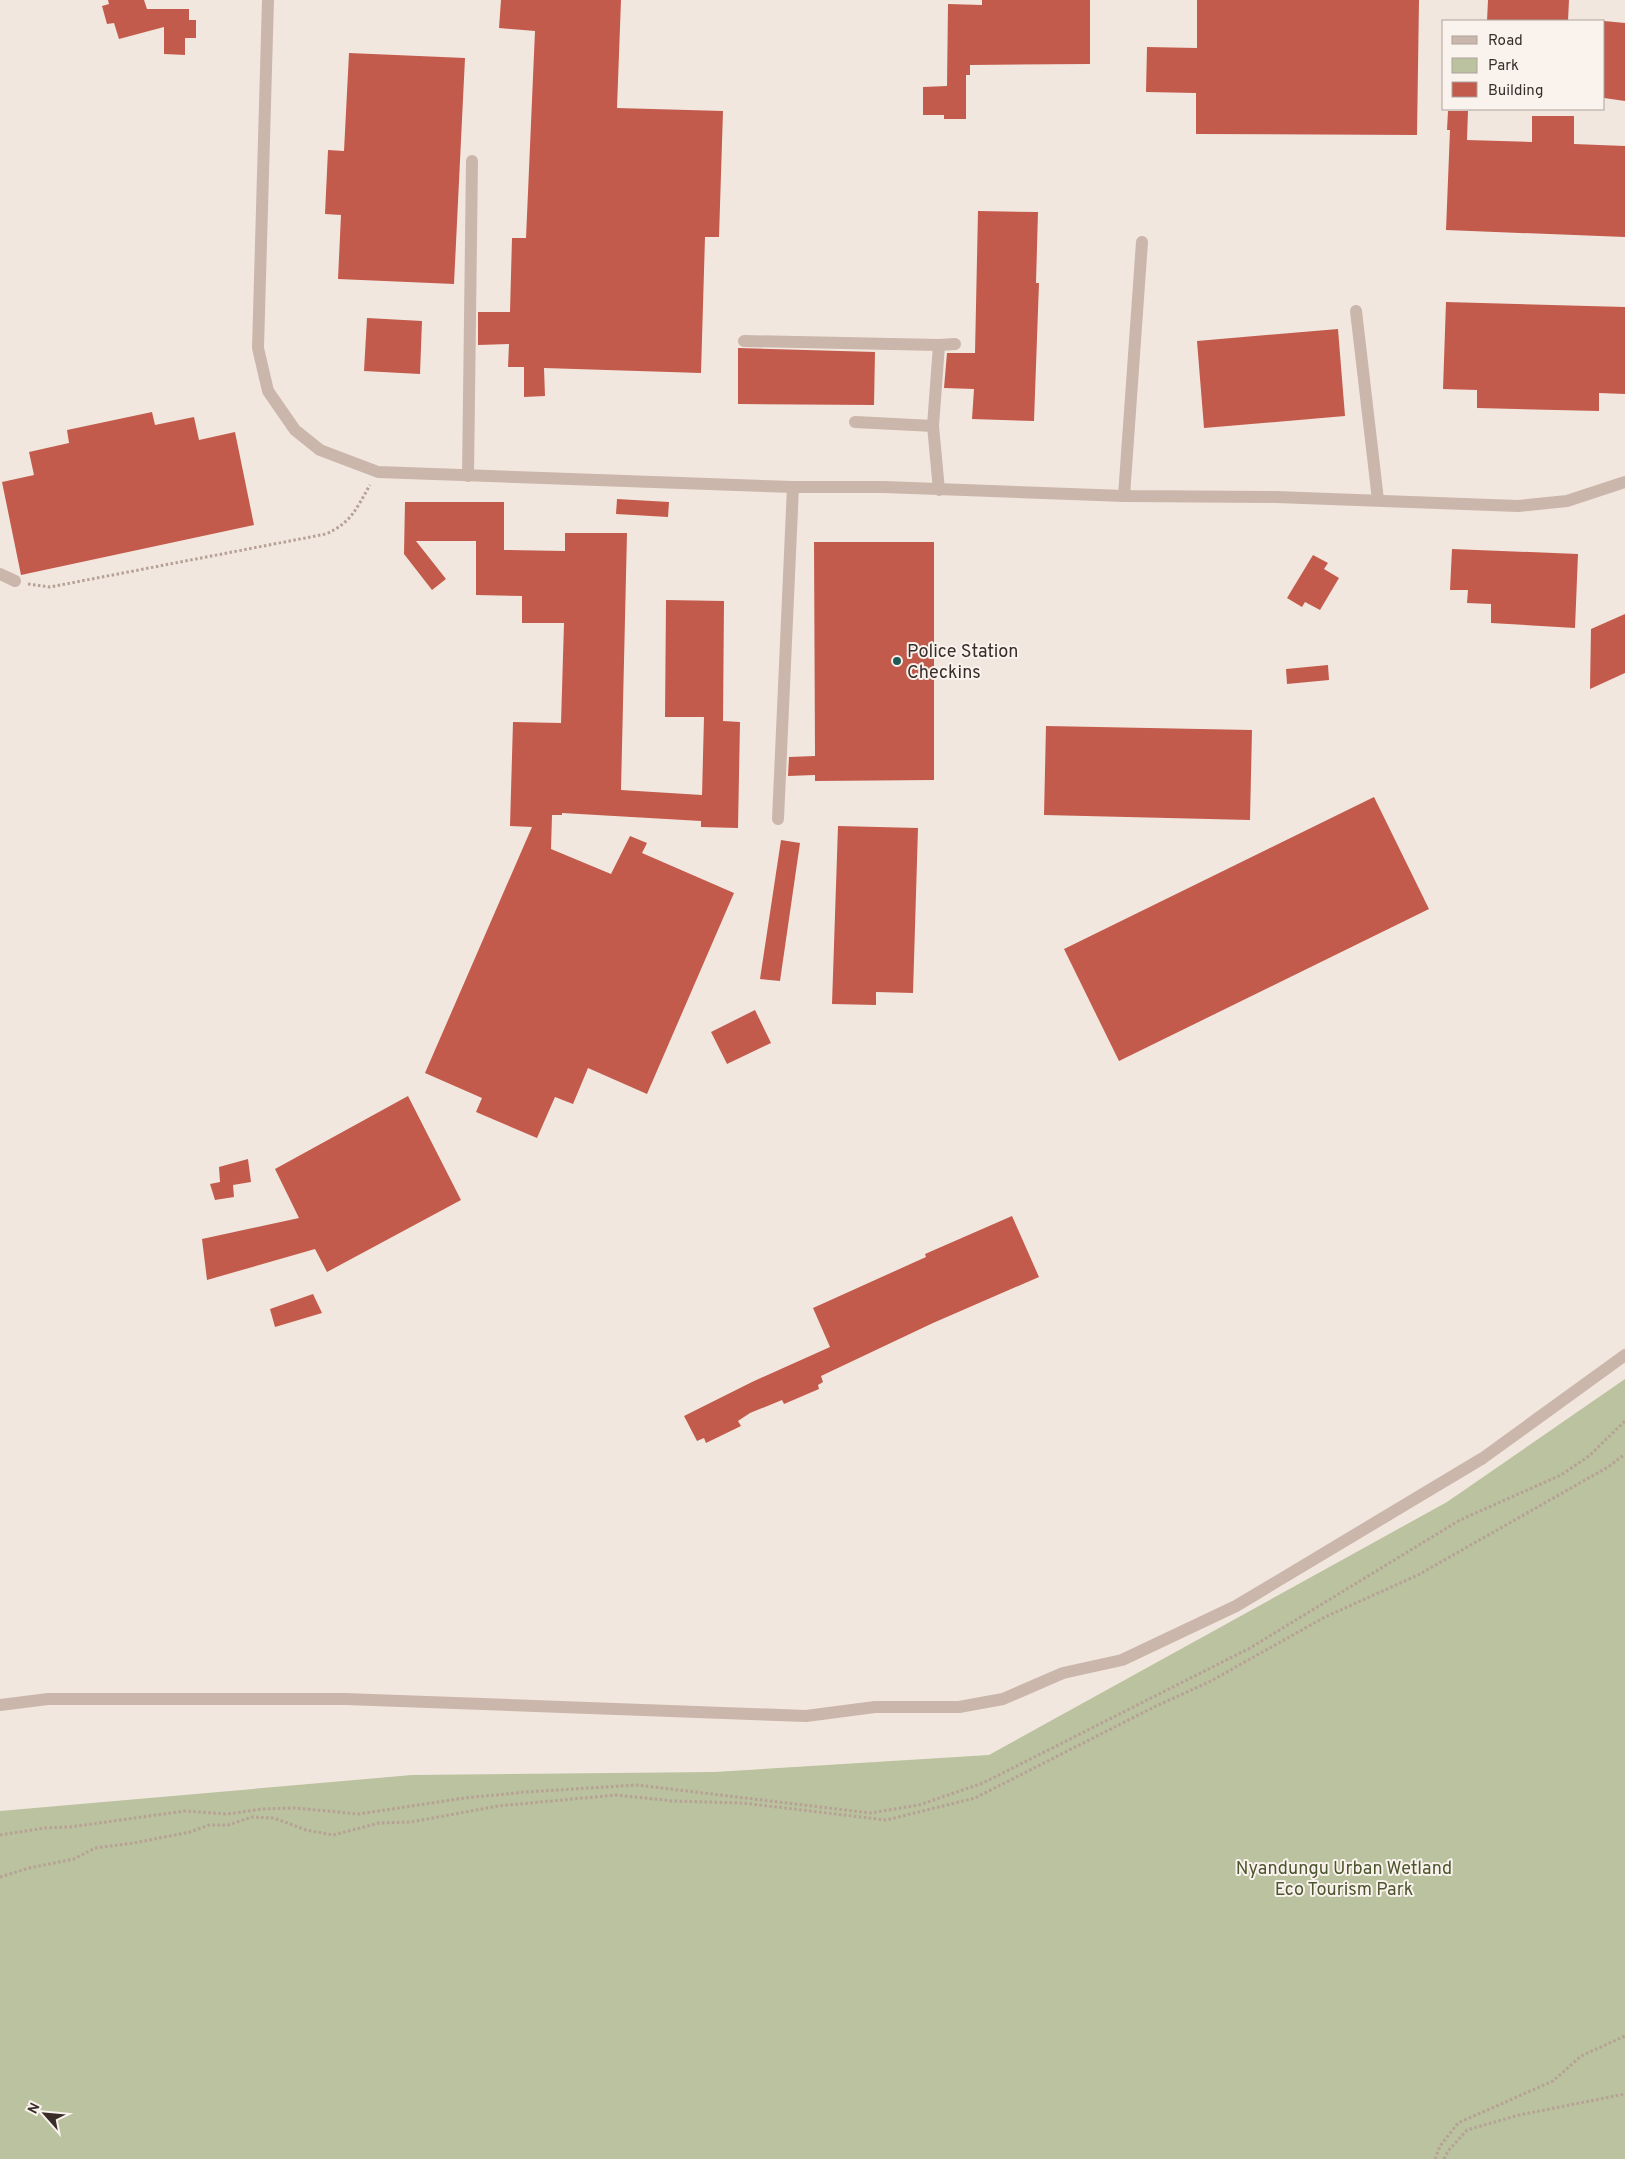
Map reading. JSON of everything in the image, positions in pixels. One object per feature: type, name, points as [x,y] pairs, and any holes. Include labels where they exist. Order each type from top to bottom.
[{"type":"street","points":[[268,0],[258,348],[268,391],[295,430],[320,450],[378,472],[793,487],[884,487],[1124,496],[1378,500],[1518,506],[1567,501],[1625,482]]},
{"type":"street","points":[[468,476],[472,161]]},
{"type":"street","points":[[1124,496],[1142,242]]},
{"type":"street","points":[[1356,311],[1378,500]]},
{"type":"street","points":[[744,340],[939,346],[955,344]]},
{"type":"street","points":[[939,346],[933,426],[939,490]]},
{"type":"street","points":[[855,422],[933,426]]},
{"type":"street","points":[[778,818],[793,487]]},
{"type":"street","points":[[0,574],[15,581]]},
{"type":"street","points":[[0,1705],[48,1699],[345,1699],[806,1716],[874,1707],[959,1707],[1003,1699],[1062,1673],[1122,1660],[1236,1606],[1483,1458],[1625,1355]]},
{"type":"path","points":[[15,581],[50,587],[326,534],[342,527],[352,516],[378,472]]},
{"type":"path","points":[[0,1877],[29,1868],[74,1860],[95,1848],[134,1843],[190,1832],[209,1825],[228,1825],[252,1817],[274,1818],[306,1830],[333,1836],[379,1823],[411,1822],[498,1806],[616,1794],[673,1801],[743,1803],[886,1820],[975,1798],[1156,1706],[1209,1682],[1325,1617],[1418,1575],[1608,1467],[1625,1454]]},
{"type":"path","points":[[1434,2159],[1440,2146],[1458,2123],[1553,2081],[1581,2056],[1625,2036]]},
{"type":"path","points":[[1444,2159],[1448,2150],[1467,2130],[1519,2115],[1625,2094]]},
{"type":"green space","name":"Nyandungu Urban Wetland Eco Tourism Park","points":[[1625,1379],[1625,2159],[0,2159],[0,1811],[412,1775],[714,1772],[989,1755],[1447,1502]]},
{"type":"building","points":[[108,0],[144,0],[147,9],[189,9],[189,20],[196,20],[196,38],[185,38],[185,55],[164,54],[164,27],[119,39],[114,23],[107,24],[102,6],[109,4]]},
{"type":"building","points":[[501,0],[621,0],[617,108],[723,111],[719,237],[705,237],[701,373],[544,368],[545,396],[524,397],[524,367],[508,367],[509,344],[478,345],[478,312],[510,312],[512,238],[526,238],[535,31],[499,28]]},
{"type":"building","points":[[982,0],[1090,0],[1090,64],[970,65],[970,75],[966,75],[966,119],[944,119],[944,115],[923,115],[923,87],[947,86],[948,4],[982,5]]},
{"type":"building","points":[[1197,0],[1419,0],[1417,135],[1196,134],[1196,93],[1146,92],[1147,47],[1197,48]]},
{"type":"building","points":[[1488,0],[1569,0],[1568,20],[1487,20]]},
{"type":"building","points":[[1605,21],[1625,23],[1625,101],[1605,98]]},
{"type":"building","points":[[349,53],[465,58],[454,284],[338,279],[341,215],[325,214],[328,150],[344,151]]},
{"type":"building","points":[[1448,111],[1468,111],[1467,140],[1532,142],[1532,116],[1574,116],[1574,144],[1625,146],[1625,237],[1446,230],[1450,130],[1447,130]]},
{"type":"building","points":[[978,211],[1038,212],[1036,283],[1039,283],[1034,421],[972,419],[974,389],[944,388],[947,353],[975,353]]},
{"type":"building","points":[[1446,302],[1625,307],[1625,394],[1599,393],[1599,411],[1477,408],[1477,390],[1443,389]]},
{"type":"building","points":[[367,318],[422,321],[420,374],[364,371]]},
{"type":"building","points":[[1338,329],[1345,416],[1204,428],[1197,341]]},
{"type":"building","points":[[738,348],[875,352],[874,405],[738,404]]},
{"type":"building","points":[[152,412],[155,425],[194,417],[199,440],[235,432],[254,525],[21,575],[2,482],[34,475],[29,452],[69,443],[67,430]]},
{"type":"building","points":[[617,499],[669,502],[668,517],[616,514]]},
{"type":"building","points":[[405,502],[504,502],[504,550],[565,551],[565,533],[627,533],[621,790],[702,795],[704,717],[665,717],[666,600],[724,601],[723,721],[740,722],[738,828],[701,827],[701,821],[562,813],[562,815],[552,815],[551,849],[611,874],[630,836],[647,843],[642,853],[734,893],[647,1094],[588,1068],[573,1104],[555,1097],[537,1138],[476,1112],[482,1098],[425,1073],[532,827],[510,826],[513,722],[561,723],[564,623],[522,623],[522,596],[476,595],[476,541],[416,541],[446,579],[432,590],[404,554]]},
{"type":"building","points":[[814,542],[934,542],[934,780],[815,781],[815,775],[788,776],[789,757],[815,756]]},
{"type":"building","points":[[1452,549],[1578,554],[1575,628],[1491,623],[1491,604],[1467,603],[1468,590],[1450,590]]},
{"type":"building","points":[[1313,555],[1328,563],[1324,569],[1339,578],[1320,610],[1305,602],[1302,607],[1287,598]]},
{"type":"building","points":[[1625,614],[1625,673],[1590,689],[1591,629]]},
{"type":"building","points":[[1328,665],[1329,680],[1287,684],[1286,669]]},
{"type":"building","points":[[1046,726],[1252,730],[1250,820],[1044,815]]},
{"type":"building","points":[[1374,797],[1429,909],[1119,1061],[1064,949]]},
{"type":"building","points":[[838,826],[918,828],[913,993],[876,992],[876,1005],[832,1004]]},
{"type":"building","points":[[781,840],[800,843],[780,981],[760,979]]},
{"type":"building","points":[[755,1010],[771,1043],[727,1064],[711,1032]]},
{"type":"building","points":[[408,1096],[461,1200],[327,1272],[315,1249],[207,1280],[202,1239],[299,1218],[275,1169]]},
{"type":"building","points":[[248,1159],[251,1182],[233,1185],[234,1197],[215,1200],[210,1184],[220,1182],[219,1167]]},
{"type":"building","points":[[1012,1216],[1039,1277],[933,1323],[821,1376],[823,1382],[818,1385],[819,1389],[784,1404],[782,1400],[750,1413],[738,1421],[741,1426],[706,1443],[704,1438],[697,1441],[684,1416],[752,1382],[830,1347],[813,1308],[926,1257],[925,1254]]},
{"type":"building","points":[[313,1294],[322,1313],[275,1327],[270,1309]]},
{"type":"place","name":"Police Station Checkins","points":[[897,661]]}]
